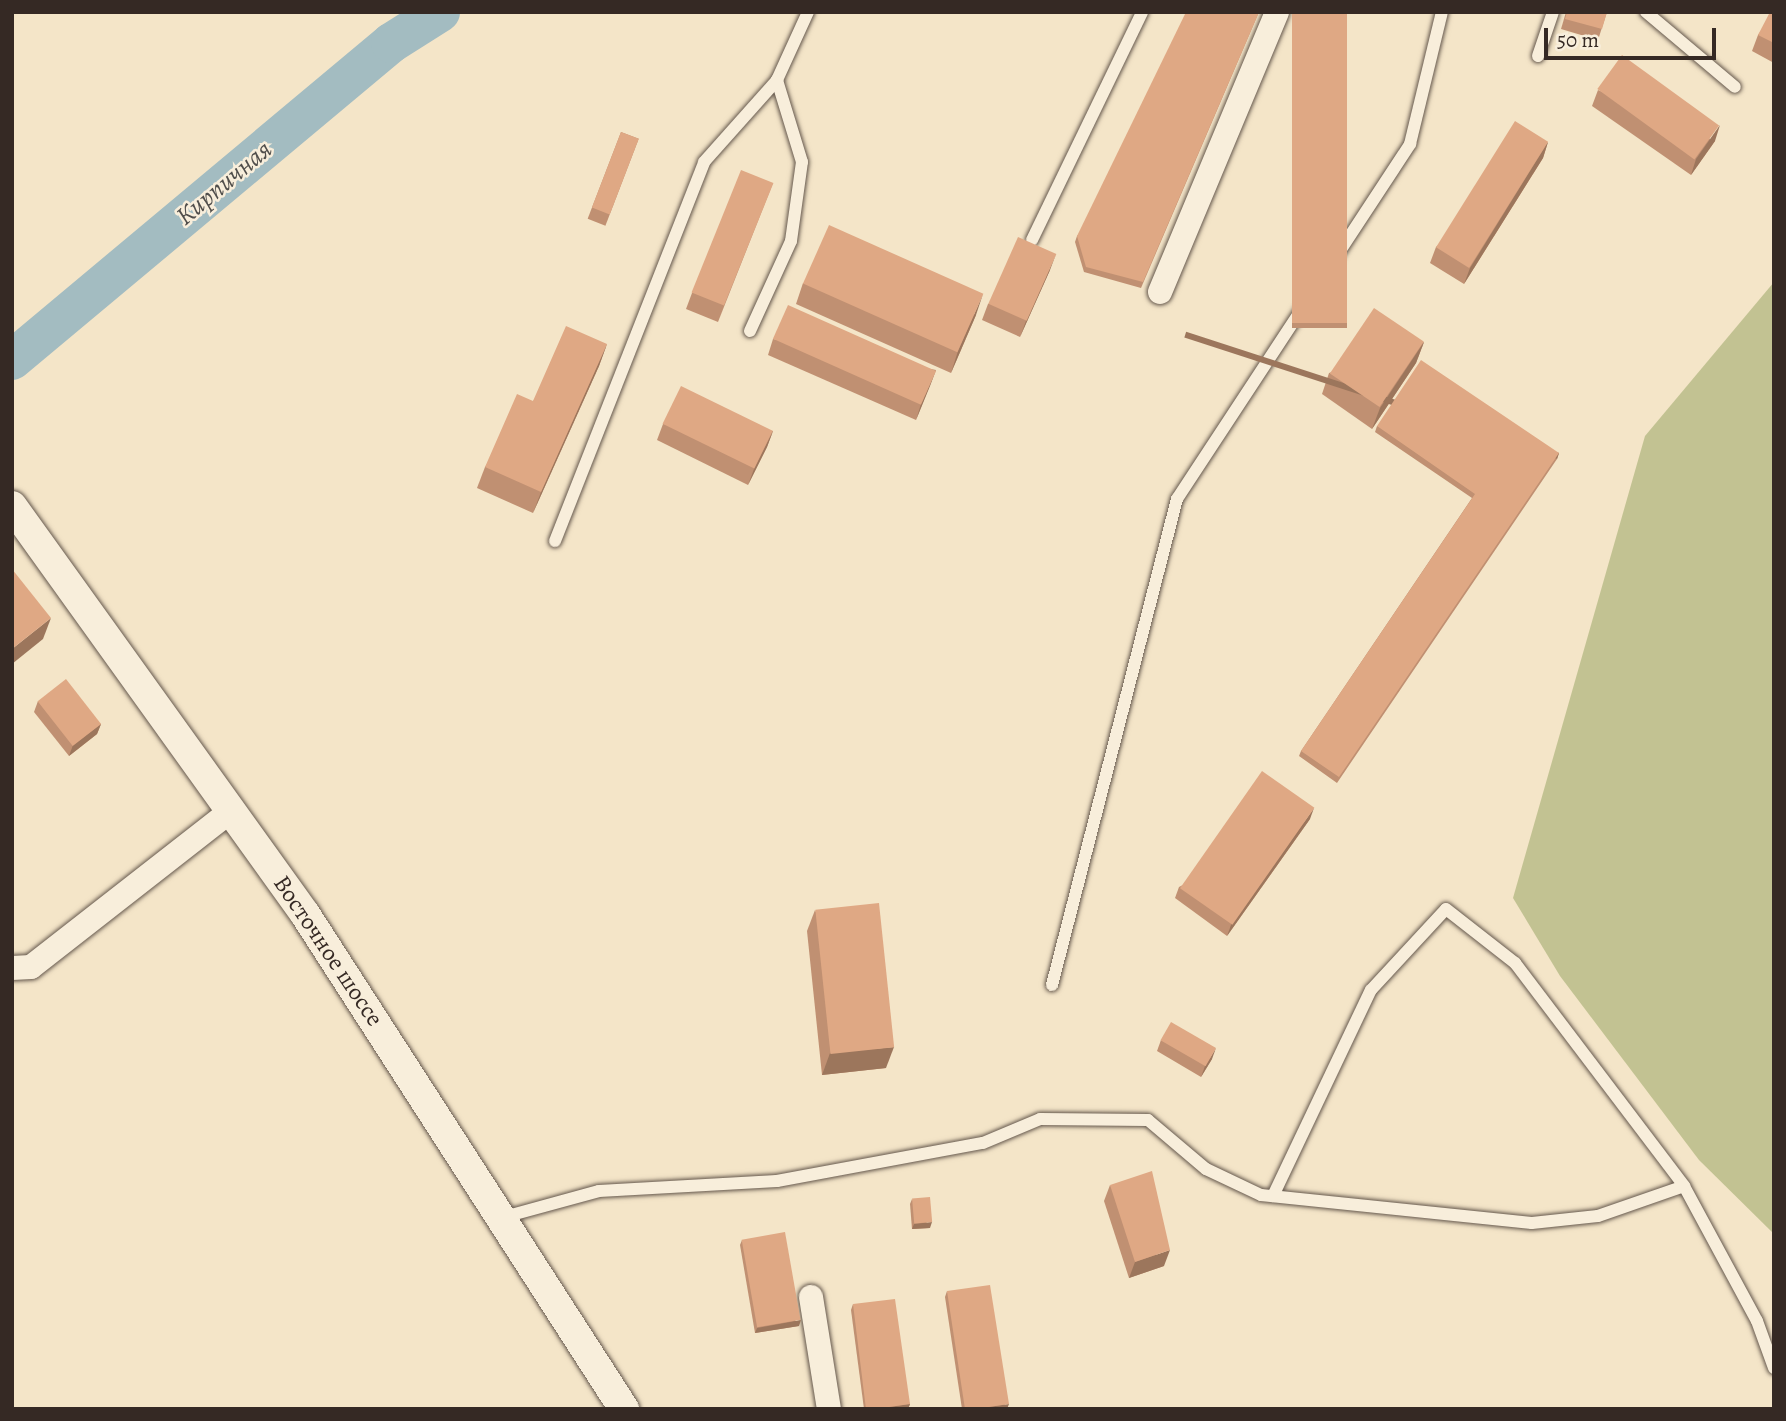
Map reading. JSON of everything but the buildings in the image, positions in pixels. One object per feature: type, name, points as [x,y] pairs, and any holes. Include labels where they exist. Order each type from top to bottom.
[{"type":"street","points":[[1160,292],[1277,12]]},
{"type":"street","name":"Восточное шоссе","points":[[12,506],[232,810],[504,1217],[624,1409]]},
{"type":"street","points":[[12,968],[31,967],[232,810]]},
{"type":"street","points":[[811,1297],[829,1409]]},
{"type":"lane","points":[[555,541],[704,162],[777,80],[808,12]]},
{"type":"lane","points":[[1032,240],[1142,12]]},
{"type":"lane","points":[[1052,985],[1177,499],[1410,144],[1442,12]]},
{"type":"lane","points":[[1538,55],[1553,12]]},
{"type":"lane","points":[[1646,12],[1735,87]]},
{"type":"lane","points":[[750,331],[791,241],[802,162],[777,80]]},
{"type":"lane","points":[[1273,1196],[1371,989],[1446,909],[1514,963],[1684,1186],[1757,1321],[1774,1368]]},
{"type":"lane","points":[[504,1217],[599,1191],[776,1181],[983,1143],[1040,1119],[1148,1120],[1206,1169],[1273,1196],[1532,1223],[1598,1216],[1684,1186]]},
{"type":"green space","points":[[1774,282],[1774,1234],[1699,1160],[1560,976],[1513,898],[1645,436]]},
{"type":"waterway","name":"Кирпичная","points":[[12,360],[391,43],[440,12]]}]
